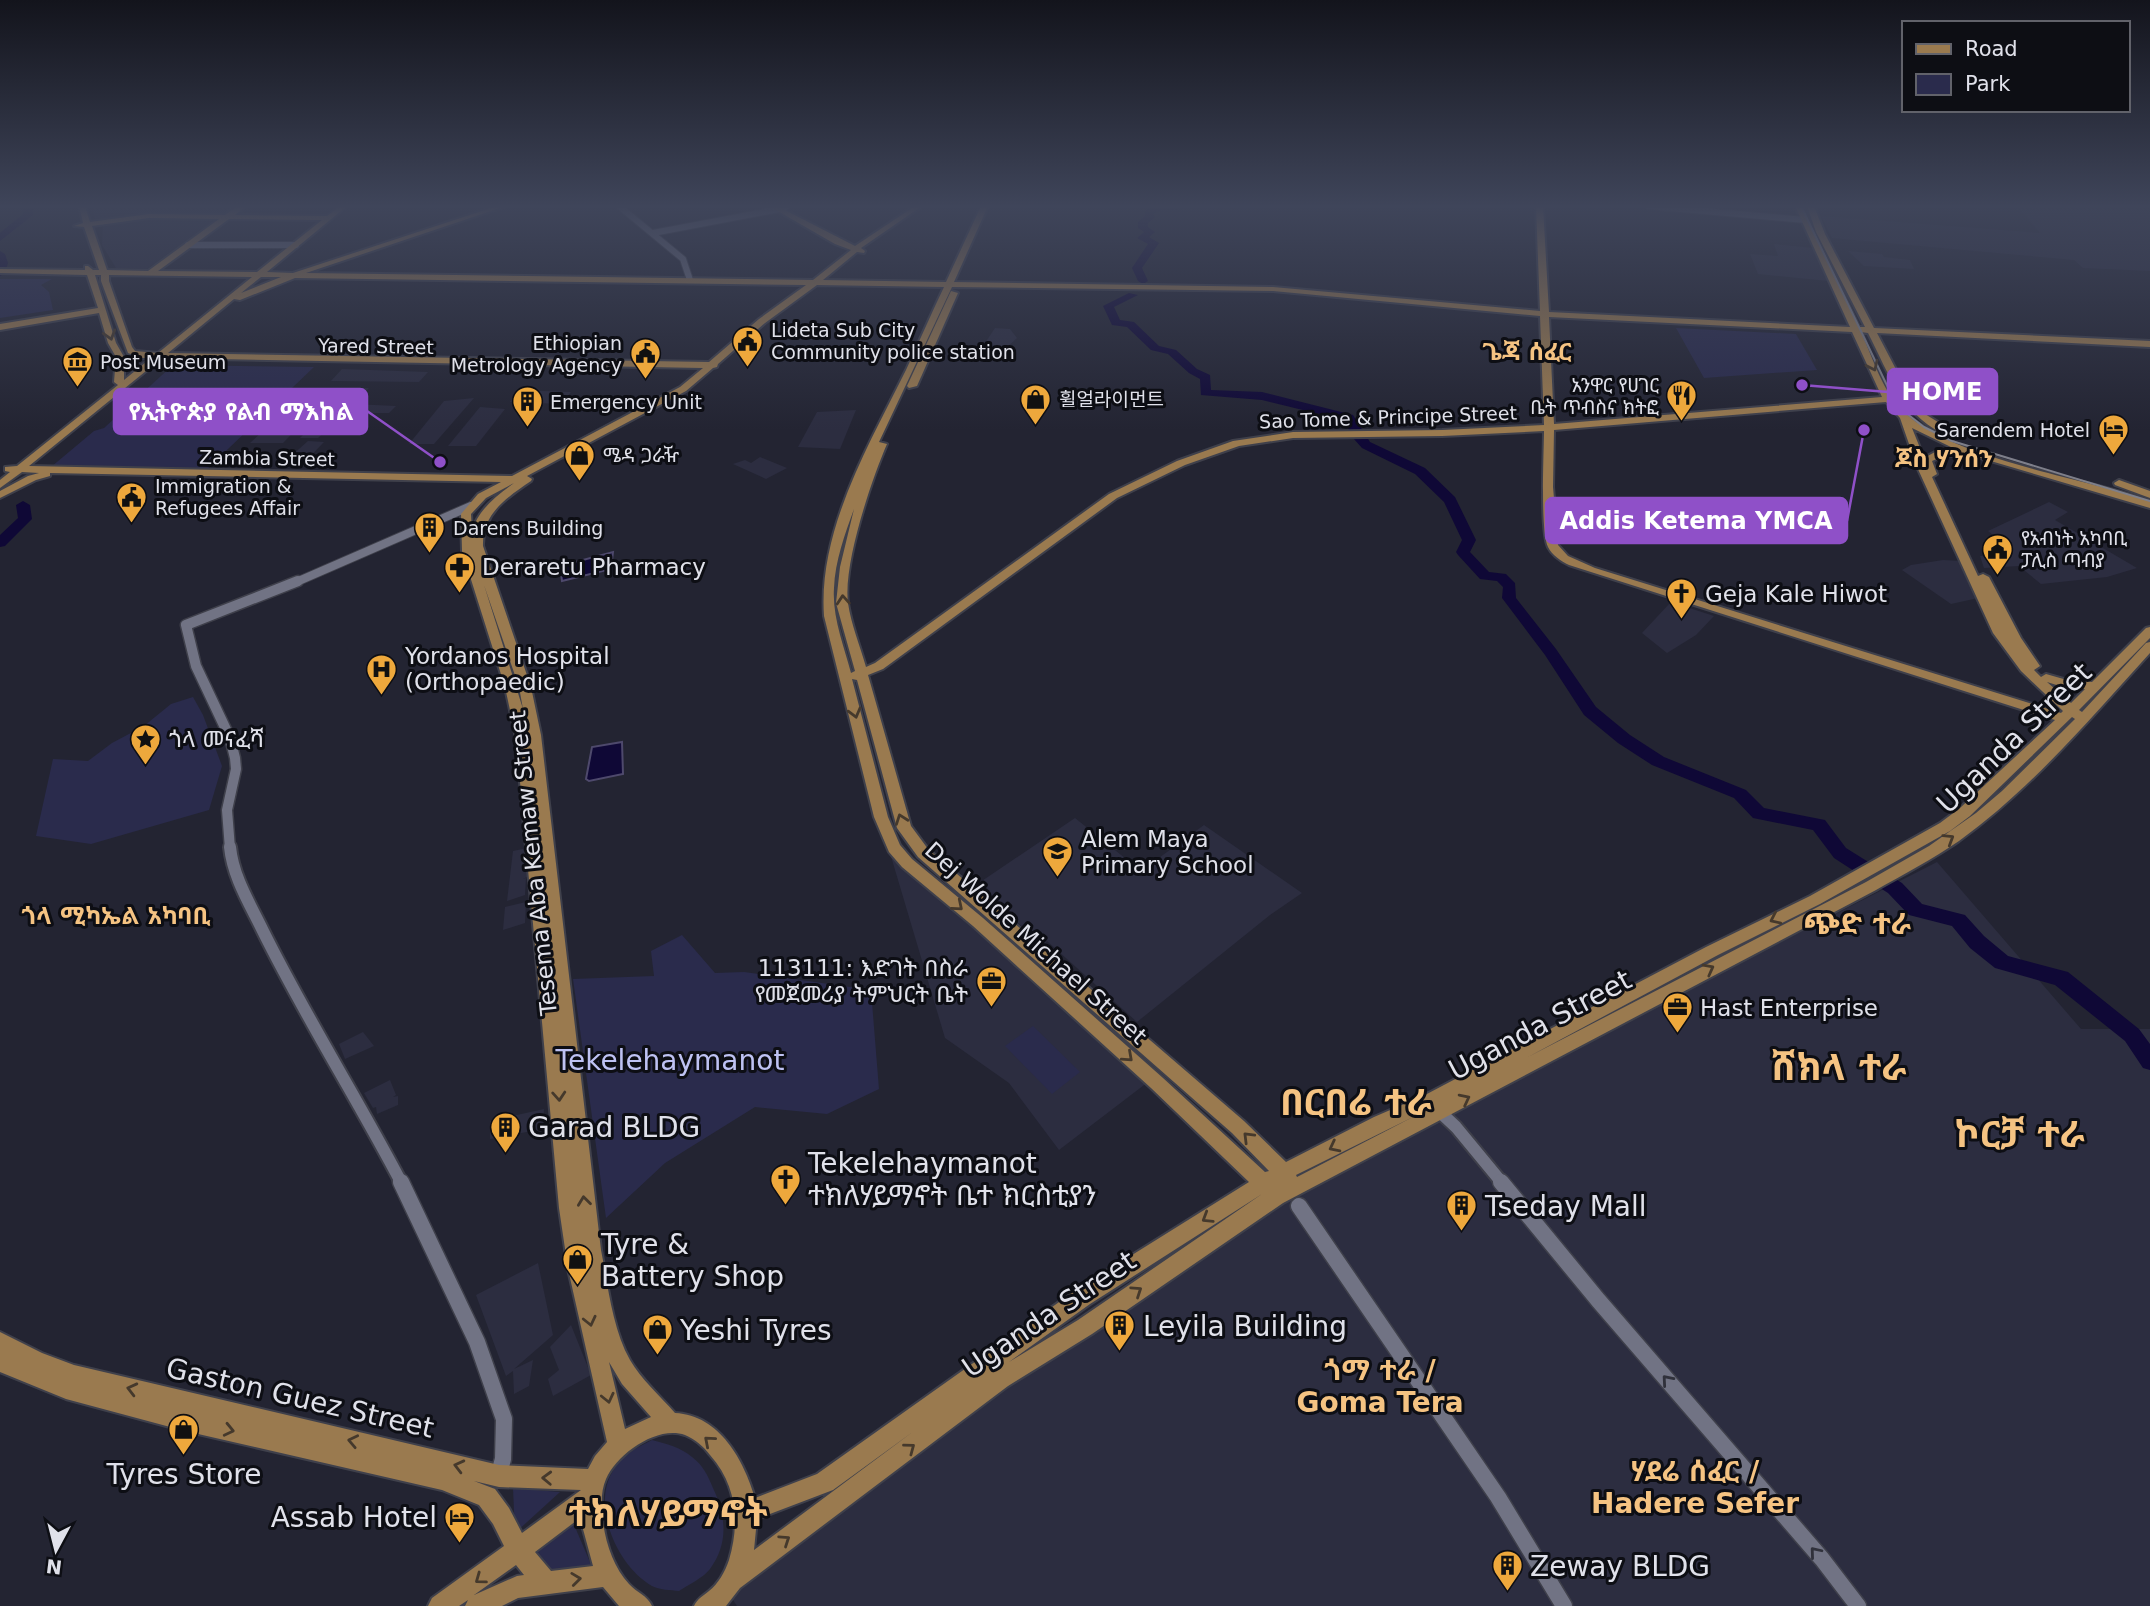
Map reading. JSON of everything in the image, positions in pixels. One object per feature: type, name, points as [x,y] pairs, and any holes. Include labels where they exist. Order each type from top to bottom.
[{"type":"main road","points":[[92,281],[116,354],[120,357],[120,382]]},
{"type":"main road","points":[[107,281],[130,350],[145,349],[170,340]]},
{"type":"main road","points":[[5,474],[152,359],[170,340],[245,281]]},
{"type":"main road","points":[[5,474],[216,309],[246,281]]},
{"type":"main road","points":[[216,309],[273,281]]},
{"type":"main road","points":[[237,299],[282,285],[314,281]]},
{"type":"main road","points":[[602,281],[814,285],[845,282],[1273,291],[1541,316],[1856,332],[1884,339],[1897,334]]},
{"type":"main road","points":[[471,482],[476,501],[680,397],[765,322],[819,281]]},
{"type":"main road","points":[[765,322],[820,281]]},
{"type":"main road","name":"Dej Wolde Michael Street","points":[[952,281],[867,455],[837,542],[828,597],[881,817],[894,848],[916,871],[1284,1189]]},
{"type":"main road","name":"Dej Wolde Michael Street","points":[[953,281],[921,369],[877,456],[846,564],[842,603],[898,812],[912,842],[1238,1127],[1284,1189]]},
{"type":"main road","points":[[1538,281],[1541,316]]},
{"type":"main road","points":[[1541,281],[1545,428],[1890,401]]},
{"type":"main road","points":[[1834,281],[1890,401],[1912,434],[1922,467],[1998,633],[2024,668],[2076,714]]},
{"type":"main road","points":[[1845,281],[1909,403],[1933,424],[1969,442],[2104,483],[2150,505]]},
{"type":"main road","points":[[770,283],[950,286]]},
{"type":"main road","points":[[0,325],[101,308]]},
{"type":"main road","points":[[1865,320],[1897,334]]},
{"type":"main road","points":[[1874,337],[1897,334],[2150,346]]},
{"type":"main road","name":"Yared Street","points":[[130,350],[152,359]]},
{"type":"main road","name":"Yared Street","points":[[120,357],[713,367]]},
{"type":"main road","points":[[1903,417],[1944,440],[1972,451],[2150,495]]},
{"type":"main road","name":"Sao Tome & Principe Street","points":[[846,678],[879,666],[1113,496],[1181,463],[1237,443],[1284,436],[1545,428],[1552,541],[1556,551],[1565,558],[1629,582],[2076,714]]},
{"type":"main road","points":[[1972,451],[1939,454],[1927,460],[2015,639],[2076,714]]},
{"type":"main road","name":"Zambia Street","points":[[5,474],[471,482],[517,480]]},
{"type":"main road","name":"Zambia Street","points":[[5,474],[517,480]]},
{"type":"main road","points":[[0,495],[32,478],[46,474]]},
{"type":"main road","points":[[489,479],[517,480]]},
{"type":"main road","points":[[471,526],[517,480]]},
{"type":"main road","name":"Tesema Aba Kemaw Street","points":[[476,501],[466,514],[471,526],[468,551],[485,586],[523,738],[567,1194],[620,1363],[671,1424]]},
{"type":"main road","name":"Uganda Street","points":[[747,1513],[763,1504],[811,1490],[825,1482],[1083,1297],[1284,1189],[1440,1112],[1864,881],[1891,874],[1952,838],[1983,815],[2076,714],[2096,686],[2150,631]]},
{"type":"main road","name":"Uganda Street","points":[[1864,881],[1877,865],[1926,839],[1965,811],[2150,646]]},
{"type":"main road","points":[[2046,678],[2066,684],[2096,686]]},
{"type":"main road","name":"Uganda Street","points":[[706,1606],[714,1603],[1001,1379],[1085,1327],[1284,1189],[1431,1100],[1712,951],[1820,905]]},
{"type":"main road","points":[[1037,976],[1055,965]]},
{"type":"main road","name":"Tesema Aba Kemaw Street","points":[[583,1252],[618,1444]]},
{"type":"main road","name":"Gaston Guez Street","points":[[0,1342],[37,1361],[74,1375],[190,1412],[442,1479],[487,1497]]},
{"type":"main road","name":"Gaston Guez Street","points":[[0,1362],[66,1389],[499,1476],[592,1489]]},
{"type":"main road","points":[[440,1606],[481,1579],[592,1489],[610,1452],[618,1444],[651,1428],[671,1424],[687,1424],[706,1438],[728,1459],[738,1474],[747,1513],[741,1559],[727,1591]]},
{"type":"main road","points":[[592,1489],[597,1544],[608,1575],[620,1590],[640,1606]]},
{"type":"main road","points":[[487,1497],[501,1516],[518,1549],[545,1582]]},
{"type":"main road","points":[[477,1606],[517,1587],[608,1575]]},
{"type":"street","points":[[476,501],[253,601],[186,625],[196,666],[230,738],[235,758],[236,769],[227,810],[231,858],[237,877],[293,992],[371,1124],[399,1178],[477,1342],[504,1419],[503,1459],[499,1476],[487,1497]]},
{"type":"street","points":[[1440,1112],[1456,1127],[1598,1300],[1822,1559],[1857,1606]]},
{"type":"street","name":"Dej Wolde Michael Street","points":[[1284,1189],[1498,1497],[1564,1606]]},
{"type":"shaded area","points":[[995,328],[1010,329],[1017,338],[1002,352],[985,343]]},
{"type":"shaded area","points":[[342,369],[428,372],[419,382],[331,381]]},
{"type":"shaded area","points":[[350,388],[369,388],[354,404],[396,406],[389,413],[344,413],[318,438],[300,438]]},
{"type":"shaded area","points":[[518,390],[571,392],[562,404],[510,402]]},
{"type":"shaded area","points":[[474,398],[434,444],[409,444],[444,401]]},
{"type":"shaded area","points":[[480,407],[505,409],[476,446],[448,446]]},
{"type":"shaded area","points":[[287,409],[314,411],[283,443],[250,443]]},
{"type":"shaded area","points":[[856,410],[840,449],[798,447],[817,412]]},
{"type":"shaded area","points":[[308,441],[324,442],[300,467],[281,465]]},
{"type":"shaded area","points":[[760,457],[787,468],[766,479],[733,464],[745,460],[751,463]]},
{"type":"shaded area","points":[[2049,502],[2068,512],[2055,520],[2137,568],[2107,577],[2041,584],[2019,566],[1984,568],[1980,556],[2004,556],[2013,551],[1988,531]]},
{"type":"shaded area","points":[[613,552],[611,569],[562,581],[560,566]]},
{"type":"shaded area","points":[[1943,560],[1961,561],[1978,598],[1951,604],[1902,570],[1911,565]]},
{"type":"shaded area","name":"Geja Kale Hiwot","points":[[1671,602],[1714,616],[1696,635],[1667,653],[1642,633]]},
{"type":"shaded area","points":[[622,742],[623,774],[589,781],[586,779],[592,747]]},
{"type":"shaded area","points":[[1075,818],[1141,871],[1204,825],[1302,893],[1270,915],[1137,1022],[1047,941],[1044,944],[973,887]]},
{"type":"shaded area","points":[[527,848],[527,877],[523,879],[526,878],[525,895],[507,901],[513,851]]},
{"type":"shaded area","points":[[890,853],[1034,978],[1148,1082],[1059,1150],[1009,1083],[945,1038]]},
{"type":"shaded area","points":[[1937,862],[2081,1029],[2150,1029],[2150,1606],[737,1606],[731,1597],[742,1579],[1005,1384],[1274,1201]]},
{"type":"shaded area","points":[[526,902],[525,923],[503,930],[505,907]]},
{"type":"shaded area","points":[[363,1032],[374,1046],[345,1059],[339,1044]]},
{"type":"shaded area","points":[[390,1080],[396,1095],[393,1097],[398,1096],[398,1105],[377,1114],[376,1107],[373,1108],[364,1093]]},
{"type":"shaded area","points":[[544,1109],[543,1129],[490,1139],[490,1121]]},
{"type":"shaded area","points":[[538,1263],[553,1335],[514,1369],[533,1360],[529,1386],[514,1394],[513,1371],[506,1376],[476,1295]]},
{"type":"shaded area","points":[[571,1325],[591,1375],[553,1396],[548,1379],[559,1370],[550,1347]]},
{"type":"green space","points":[[0,281],[48,281],[41,285],[49,292],[53,310],[0,318]]},
{"type":"green space","points":[[1676,328],[1796,334],[1817,370],[1704,378]]},
{"type":"green space","points":[[173,365],[314,367],[206,470],[51,467],[94,431],[104,428]]},
{"type":"green space","points":[[193,697],[203,715],[222,766],[209,810],[91,844],[36,836],[53,759],[88,761],[112,743],[144,726],[171,704]]},
{"type":"green space","name":"Tekelehaymanot","points":[[682,935],[715,973],[744,972],[871,990],[879,1089],[827,1114],[755,1107],[665,1163],[606,1218],[573,979],[654,976],[651,951]]},
{"type":"green space","points":[[1033,1026],[1080,1072],[1052,1094],[1005,1046]]},
{"type":"green space","points":[[652,1440],[678,1448],[699,1464],[713,1488],[723,1519],[723,1539],[710,1569],[679,1591],[655,1587],[639,1577],[618,1550],[606,1517],[607,1484],[614,1469],[626,1455]]},
{"type":"green space","points":[[513,1488],[560,1492],[515,1533]]},
{"type":"green space","points":[[569,1513],[593,1569],[548,1575],[525,1547]]},
{"type":"waterway","points":[[1133,295],[1108,306],[1116,323],[1130,324],[1155,348],[1172,352],[1193,371],[1206,377],[1205,393],[1262,396],[1349,418],[1359,438],[1366,445],[1420,471],[1450,500],[1469,540],[1463,552],[1485,576],[1501,577],[1510,586],[1509,598],[1551,652],[1590,711],[1624,739],[1658,761],[1740,794],[1759,813],[1819,825],[1840,853],[1895,888],[1916,910],[1958,920],[1977,942],[2002,962],[2061,978],[2132,1035],[2150,1061]]},
{"type":"waterway","points":[[0,543],[25,519],[23,505]]},
{"type":"tram line","points":[[1837,281],[1894,400],[1924,427],[1952,441],[2150,501]]},
{"type":"place","name":"Lideta Sub City Community police station","points":[[748,368]]},
{"type":"place","name":"Ethiopian Metrology Agency","points":[[645,381]]},
{"type":"place","name":"HOME","points":[[1802,385]]},
{"type":"place","name":"Post Museum","points":[[77,389]]},
{"type":"place","name":"አንዋር የሀገር ቤት ጥብስና ክትፎ","points":[[1682,423]]},
{"type":"place","name":"휠얼라이먼트","points":[[1036,426]]},
{"type":"place","name":"Emergency Unit","points":[[527,429]]},
{"type":"place","name":"Addis Ketema YMCA","points":[[1864,430]]},
{"type":"place","name":"Sarendem Hotel","points":[[2113,457]]},
{"type":"place","name":"የኢትዮጵያ የልብ ማእከል","points":[[440,462]]},
{"type":"place","name":"ሜዳ ጋራዥ","points":[[580,482]]},
{"type":"place","name":"Immigration & Refugees Affair","points":[[132,524]]},
{"type":"place","name":"Darens Building","points":[[430,555]]},
{"type":"place","name":"የአብነት አካባቢ ፓሊስ ጣብያ","points":[[1998,576]]},
{"type":"place","name":"Deraretu Pharmacy","points":[[459,594]]},
{"type":"place","name":"Geja Kale Hiwot","points":[[1682,621]]},
{"type":"place","name":"Yordanos Hospital (Orthopaedic)","points":[[382,696]]},
{"type":"place","name":"ጎላ መናፈሻ","points":[[146,766]]},
{"type":"place","name":"Alem Maya Primary School","points":[[1058,879]]},
{"type":"place","name":"113111: እድገት በስራ የመጀመሪያ ትምህርት ቤት","points":[[991,1008]]},
{"type":"place","name":"Hast Enterprise","points":[[1677,1035]]},
{"type":"place","name":"Garad BLDG","points":[[505,1154]]},
{"type":"place","name":"Tekelehaymanot ተክለሃይማኖት ቤተ ክርስቲያን","points":[[785,1206]]},
{"type":"place","name":"Tseday Mall","points":[[1462,1233]]},
{"type":"place","name":"Tyre & Battery Shop","points":[[578,1287]]},
{"type":"place","name":"Leyila Building","points":[[1120,1353]]},
{"type":"place","name":"Yeshi Tyres","points":[[657,1357]]},
{"type":"place","name":"Tyres Store","points":[[184,1457]]},
{"type":"place","name":"Assab Hotel","points":[[460,1544]]},
{"type":"place","name":"Zeway BLDG","points":[[1507,1593]]},
{"type":"district","name":"ጌጃ ሰፈር","points":[[1527,352]]},
{"type":"district","name":"ጆስ ሃንሰን","points":[[1944,459]]},
{"type":"district","name":"ጎላ ሚካኤል አካባቢ","points":[[116,916]]},
{"type":"district","name":"ጭድ ተራ","points":[[1857,923]]},
{"type":"district","name":"ሸክላ ተራ","points":[[1839,1067]]},
{"type":"district","name":"በርበሬ ተራ","points":[[1356,1102]]},
{"type":"district","name":"ኮርቻ ተራ","points":[[2020,1134]]},
{"type":"district","name":"ጎማ ተራ / Goma Tera","points":[[1380,1386]]},
{"type":"district","name":"ሃደሬ ሰፈር / Hadere Sefer","points":[[1695,1487]]},
{"type":"district","name":"ተክለሃይማኖት","points":[[668,1513]]}]
